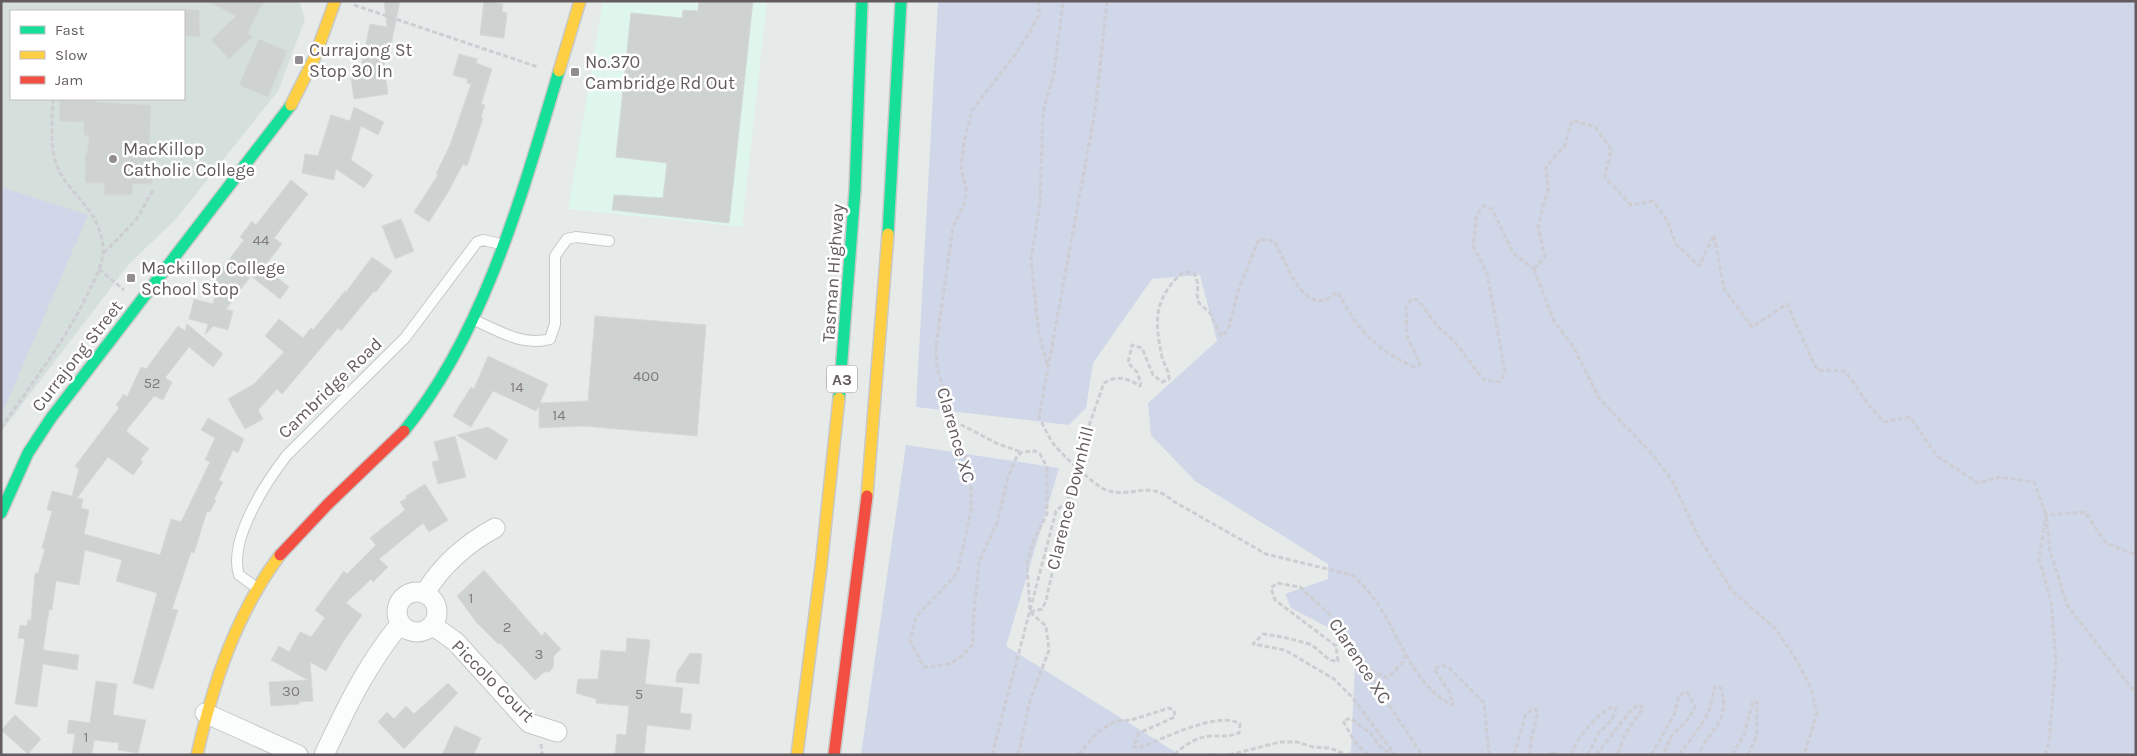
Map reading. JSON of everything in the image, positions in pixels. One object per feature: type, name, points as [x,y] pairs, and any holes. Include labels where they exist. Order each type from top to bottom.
[{"type":"main road","name":"Currajong Street","points":[[1,513],[28,453],[46,425],[289,110],[314,59],[335,1]]},
{"type":"main road","points":[[197,755],[206,713],[226,652],[258,588],[279,555],[314,518],[398,438],[427,401],[472,319],[501,244],[580,1]]},
{"type":"main road","name":"Tasman Highway","points":[[796,755],[820,582],[844,356],[856,188],[862,1]]},
{"type":"main road","name":"A3","points":[[834,755],[845,684],[884,302],[901,1]]},
{"type":"street","points":[[425,593],[435,576],[476,539],[495,528]]},
{"type":"street","points":[[412,592],[425,593],[436,607],[437,613],[432,625],[427,629],[416,632],[400,624],[397,611],[401,599],[412,592]]},
{"type":"street","points":[[324,755],[360,680],[381,648],[400,624]]},
{"type":"street","name":"Piccolo Court","points":[[432,625],[456,642],[529,722],[557,732]]},
{"type":"street","points":[[206,713],[298,755]]},
{"type":"lane","points":[[472,319],[522,340],[538,342],[550,339],[555,324],[555,256],[567,239],[576,237],[609,241]]},
{"type":"lane","name":"Cambridge Road","points":[[258,588],[238,575],[236,559],[245,529],[271,475],[287,455],[405,338],[477,242],[482,240],[501,244]]},
{"type":"path","name":"Clarence XC","points":[[1022,452],[1017,456],[1008,478],[997,522],[979,562],[972,623],[974,644],[964,655],[948,666],[924,666],[910,641],[916,617],[954,577],[958,569],[971,511],[971,489],[966,459],[937,368],[936,346],[953,227],[965,202],[966,187],[961,170],[964,142],[972,110],[1015,55],[1028,34],[1039,15],[1039,1]]},
{"type":"path","points":[[1048,367],[1039,333],[1031,260],[1040,202],[1043,112],[1054,73],[1063,1]]},
{"type":"path","points":[[1107,1],[1094,111],[1039,417],[1055,446],[1085,474],[1106,490],[1127,492],[1144,489],[1162,492],[1172,501],[1266,554],[1352,575],[1363,584],[1384,613],[1406,655],[1428,686],[1445,702],[1453,705],[1450,693],[1434,669],[1442,665],[1450,670],[1484,703],[1489,755]]},
{"type":"path","points":[[351,4],[557,73]]},
{"type":"path","points":[[1,428],[34,379],[54,355],[79,313],[99,269],[103,253],[97,223],[86,205],[68,185],[53,156],[51,141],[53,100]]},
{"type":"path","points":[[1804,755],[1817,713],[1810,686],[1798,663],[1776,630],[1732,591],[1697,534],[1672,480],[1651,453],[1599,398],[1574,348],[1554,321],[1534,269],[1545,257],[1538,225],[1548,189],[1546,168],[1565,145],[1572,120],[1595,127],[1611,149],[1605,177],[1631,205],[1653,201],[1667,220],[1676,244],[1699,266],[1714,235],[1724,289],[1752,327],[1787,304],[1817,370],[1845,371],[1868,404],[1884,422],[1910,417],[1937,456],[1978,483],[2001,477],[2034,482],[2046,515],[2050,551],[2067,605],[2136,694]]},
{"type":"path","points":[[103,253],[136,220],[153,190]]},
{"type":"path","name":"Clarence Downhill","points":[[1030,612],[1042,609],[1046,600],[1060,531],[1071,502],[1075,465],[1104,383],[1112,378],[1123,378],[1140,386],[1141,383],[1137,372],[1128,363],[1132,345],[1142,348],[1153,375],[1162,382],[1169,379],[1169,370],[1162,358],[1157,308],[1175,279],[1183,272],[1194,273],[1198,284],[1199,303],[1210,313],[1221,336],[1228,330],[1239,288],[1259,239],[1274,241],[1290,274],[1300,288],[1314,300],[1325,300],[1338,292],[1354,323],[1378,347],[1414,367],[1418,366],[1420,363],[1407,337],[1406,306],[1412,299],[1418,300],[1438,327],[1453,340],[1484,380],[1500,382],[1505,372],[1487,273],[1473,246],[1477,214],[1483,206],[1492,209],[1513,253],[1534,269]]},
{"type":"path","points":[[99,269],[140,304]]},
{"type":"path","points":[[954,421],[998,444],[1022,452],[1035,451],[1040,454],[1047,467],[1047,514],[1033,542],[1027,564],[1030,612],[1046,626],[1049,650],[1030,701],[1018,755]]},
{"type":"path","points":[[992,755],[1056,511],[1068,500],[1075,465]]},
{"type":"path","points":[[2046,515],[2085,512],[2106,543],[2136,555]]},
{"type":"path","points":[[2045,755],[2050,742],[2056,660],[2051,601],[2039,558],[2046,515]]},
{"type":"path","name":"Clarence XC","points":[[1368,755],[1355,742],[1343,721],[1350,718],[1370,733],[1386,752],[1391,755],[1394,753],[1351,696],[1334,679],[1285,650],[1254,644],[1263,634],[1288,637],[1310,645],[1332,662],[1338,661],[1336,646],[1275,600],[1271,588],[1277,583],[1300,587],[1341,625],[1369,669],[1384,699],[1422,755]]},
{"type":"path","points":[[1369,669],[1379,676],[1388,678],[1403,662],[1406,655]]},
{"type":"path","points":[[1679,755],[1710,711],[1715,686],[1721,688],[1726,702],[1721,720],[1698,755]]},
{"type":"path","points":[[1651,755],[1674,715],[1679,695],[1687,692],[1695,707],[1688,719],[1672,735],[1663,755]]},
{"type":"path","points":[[1732,755],[1744,735],[1753,701],[1757,702],[1757,735],[1748,755]]},
{"type":"path","points":[[1596,755],[1631,710],[1639,704],[1643,708],[1625,734],[1617,755]]},
{"type":"path","points":[[1571,755],[1576,741],[1600,713],[1612,706],[1616,708],[1612,720],[1599,732],[1588,755]]},
{"type":"path","points":[[1078,755],[1099,731],[1116,721],[1131,720],[1169,708],[1174,710],[1176,717],[1139,734],[1133,746],[1141,747],[1188,729],[1225,719],[1240,724],[1239,733],[1223,738],[1212,736],[1196,740],[1174,755]]},
{"type":"path","points":[[1514,755],[1526,713],[1536,709],[1538,712],[1531,740],[1530,755]]},
{"type":"path","points":[[1229,755],[1280,742],[1297,742],[1313,747],[1330,748],[1346,755]]},
{"type":"path","points":[[1549,755],[1554,751],[1557,755]]},
{"type":"path","points":[[1208,755],[1213,755]]},
{"type":"shaded area","name":"MacKillop Catholic College","points":[[1,1],[296,1],[300,3],[305,19],[278,91],[176,219],[129,264],[1,432]]},
{"type":"shaded area","points":[[603,1],[767,1],[742,227],[568,209]]},
{"type":"shaded area","points":[[938,1],[2136,1],[2136,755],[1346,755],[1351,751],[1356,642],[1291,608],[1285,594],[1328,579],[1328,564],[1195,481],[1151,435],[1148,403],[1217,341],[1200,275],[1152,279],[1093,363],[1086,408],[1069,425],[916,407]]},
{"type":"shaded area","points":[[1,187],[88,215],[1,416]]},
{"type":"shaded area","points":[[906,445],[1059,468],[1006,646],[1180,755],[861,755]]},
{"type":"building","points":[[207,1],[264,1],[247,34],[253,36],[229,59],[211,40],[236,16]]},
{"type":"building","points":[[384,1],[400,1],[391,45],[388,44],[384,66],[388,94],[354,99],[351,78],[359,77],[370,24],[387,27]]},
{"type":"building","points":[[484,1],[503,4],[502,12],[507,13],[504,38],[480,35]]},
{"type":"building","points":[[699,1],[753,1],[729,223],[612,210],[614,195],[663,198],[667,163],[616,157],[631,13],[682,18],[683,10],[698,11]]},
{"type":"building","points":[[184,10],[199,10],[200,37],[185,36]]},
{"type":"building","points":[[259,39],[287,51],[268,97],[239,85]]},
{"type":"building","points":[[459,54],[477,59],[476,63],[492,69],[481,104],[485,105],[481,117],[483,118],[467,166],[463,164],[429,222],[414,212],[438,175],[436,174],[450,145],[471,84],[467,83],[467,79],[453,75]]},
{"type":"building","points":[[60,100],[95,100],[95,102],[151,105],[149,158],[154,158],[152,184],[133,184],[132,195],[104,195],[104,183],[85,183],[85,156],[89,136],[84,135],[84,122],[59,121]]},
{"type":"building","points":[[354,107],[384,122],[378,135],[361,126],[351,160],[373,175],[364,188],[336,169],[334,180],[302,173],[305,154],[318,156],[331,115],[350,121]]},
{"type":"building","points":[[291,180],[308,194],[274,238],[282,244],[264,267],[289,287],[280,299],[251,276],[226,309],[233,311],[228,330],[213,326],[205,335],[208,324],[189,319],[194,299],[213,304],[219,283],[214,279],[244,240],[240,237],[252,221],[256,225]]},
{"type":"building","points":[[401,219],[414,251],[395,259],[382,226]]},
{"type":"building","points":[[372,257],[392,271],[341,331],[338,328],[282,394],[277,389],[258,410],[263,419],[245,429],[228,399],[254,384],[284,352],[265,336],[279,319],[303,338],[311,328],[313,330],[346,292]]},
{"type":"building","points":[[595,316],[706,325],[697,436],[583,426],[539,428],[539,406],[536,411],[493,391],[471,427],[453,416],[471,387],[474,389],[488,356],[548,384],[540,403],[588,401]]},
{"type":"building","points":[[187,324],[223,354],[213,367],[189,347],[165,378],[172,382],[163,400],[154,396],[126,431],[149,449],[140,460],[143,462],[133,475],[108,457],[77,498],[83,499],[81,508],[89,510],[84,534],[160,555],[171,519],[181,522],[210,462],[205,460],[215,438],[201,430],[208,418],[244,439],[238,453],[233,450],[219,480],[223,482],[214,499],[216,500],[210,512],[207,511],[194,553],[191,552],[172,609],[178,610],[153,689],[133,683],[157,593],[116,581],[122,560],[85,550],[79,585],[56,581],[52,610],[49,610],[43,650],[79,655],[77,670],[43,664],[37,707],[15,704],[25,639],[18,638],[20,625],[27,626],[28,620],[31,620],[35,573],[38,573],[45,549],[42,548],[52,511],[47,510],[52,491],[72,496],[79,469],[75,466],[119,408],[116,405],[124,394],[127,397],[141,367],[146,369],[178,326],[185,331]]},
{"type":"building","points":[[488,427],[508,440],[496,460],[457,435]]},
{"type":"building","points":[[455,436],[466,477],[438,484],[432,462],[439,460],[434,442]]},
{"type":"building","points":[[425,484],[448,520],[429,532],[423,523],[379,559],[388,567],[373,582],[371,579],[346,603],[362,615],[326,671],[310,662],[313,701],[271,706],[269,682],[308,680],[271,660],[279,646],[289,652],[300,632],[311,637],[325,618],[315,610],[344,571],[347,574],[376,545],[370,538],[405,510],[400,502]]},
{"type":"building","points":[[484,570],[542,636],[545,632],[561,649],[554,656],[553,668],[549,672],[544,672],[535,680],[500,643],[498,644],[477,623],[457,596]]},
{"type":"building","points":[[627,638],[650,640],[645,684],[683,688],[680,713],[692,714],[690,730],[647,725],[644,755],[615,755],[617,734],[626,735],[629,706],[596,703],[596,699],[576,693],[578,679],[598,679],[601,650],[626,652]]},
{"type":"building","points":[[690,653],[702,654],[699,684],[676,682],[677,672]]},
{"type":"building","points":[[96,681],[117,684],[113,715],[146,720],[138,753],[118,750],[119,743],[94,740],[92,755],[72,755],[75,734],[67,733],[69,720],[90,723]]},
{"type":"building","points":[[448,683],[458,693],[404,749],[378,722],[387,712],[394,719],[406,706],[414,714]]},
{"type":"building","points":[[15,715],[41,739],[28,754],[1,730]]},
{"type":"building","points":[[455,726],[481,738],[474,755],[442,755]]},
{"type":"traffic: fast","points":[[839,398],[855,190],[862,1]]},
{"type":"traffic: fast","points":[[888,234],[901,1]]},
{"type":"traffic: fast","points":[[404,431],[432,392],[457,350],[479,305],[515,212],[559,71]]},
{"type":"traffic: fast","points":[[1,513],[28,453],[51,418],[291,105]]},
{"type":"traffic: slow","points":[[291,105],[314,59],[335,1]]},
{"type":"traffic: slow","points":[[559,71],[580,1]]},
{"type":"traffic: slow","points":[[867,496],[888,234]]},
{"type":"traffic: slow","points":[[797,755],[821,567],[839,398]]},
{"type":"traffic: slow","points":[[197,755],[203,728],[228,650],[251,601],[280,555]]},
{"type":"traffic: jam","points":[[280,555],[328,504],[404,431]]},
{"type":"traffic: jam","points":[[834,755],[867,496]]},
{"type":"place","name":"Currajong St Stop 30 In","points":[[299,60]]},
{"type":"place","name":"No.370 Cambridge Rd Out","points":[[575,72]]},
{"type":"place","name":"MacKillop Catholic College","points":[[113,159]]},
{"type":"place","name":"Mackillop College School Stop","points":[[131,278]]}]
